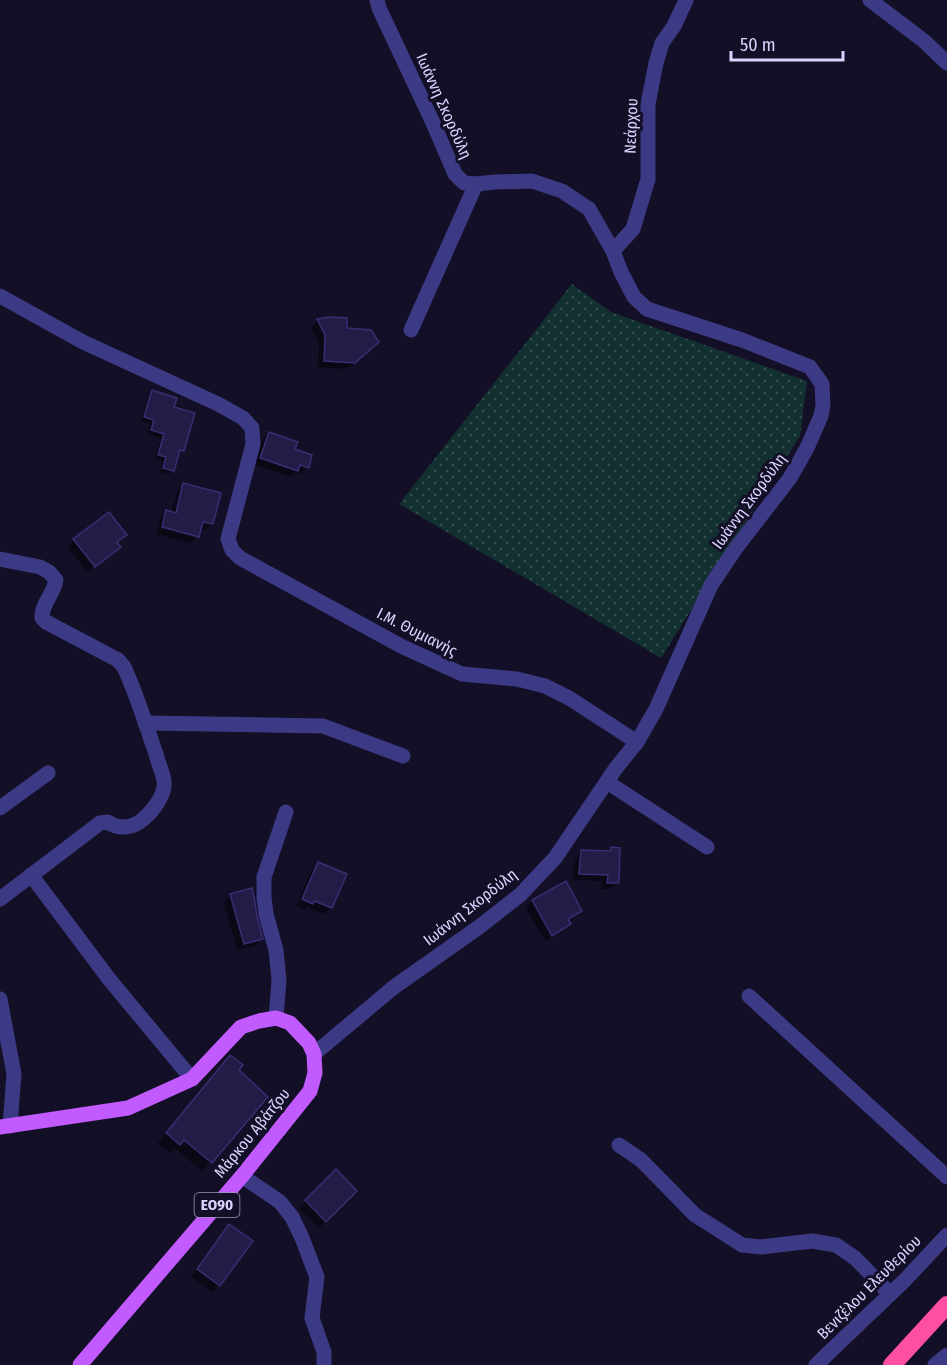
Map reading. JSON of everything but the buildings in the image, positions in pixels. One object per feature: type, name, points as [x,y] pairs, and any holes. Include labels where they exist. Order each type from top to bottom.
[{"type":"highway","points":[[892,1365],[947,1305]]},
{"type":"main road","points":[[5,1127],[128,1108],[192,1079],[241,1027],[259,1021],[276,1018],[290,1023],[309,1043],[314,1054]]},
{"type":"main road","name":"Μάρκου Αβάτζου","points":[[80,1365],[242,1176],[309,1091],[315,1073],[314,1054]]},
{"type":"street","name":"Ιωάννη Σκορδύλη","points":[[314,1054],[394,987],[520,895],[555,858],[616,768],[637,742],[656,709],[711,585],[736,548],[790,478],[807,448],[823,405],[822,384],[810,367],[742,340],[647,309],[634,297],[613,250],[589,209],[562,191],[532,181],[464,183],[454,174],[377,0]]},
{"type":"street","name":"Νεάρχου","points":[[613,250],[633,229],[648,179],[648,104],[656,63],[662,44],[674,26],[686,0]]},
{"type":"street","points":[[870,0],[924,41],[947,63]]},
{"type":"street","points":[[411,330],[476,184]]},
{"type":"street","name":"Ι.Μ. Θυμιανής","points":[[0,296],[83,342],[218,404],[243,418],[252,428],[253,444],[228,539],[232,550],[240,558],[401,646],[462,674],[517,679],[545,686],[637,742]]},
{"type":"street","points":[[0,559],[40,567],[49,572],[56,580],[55,587],[45,604],[42,618],[118,660],[124,667],[165,782],[155,808],[144,819],[133,826],[118,827],[108,822],[100,823],[0,899]]},
{"type":"street","points":[[145,723],[323,726],[403,756]]},
{"type":"street","points":[[0,808],[48,773]]},
{"type":"street","points":[[607,782],[707,847]]},
{"type":"street","points":[[276,1018],[279,980],[276,950],[264,897],[264,877],[286,812]]},
{"type":"street","points":[[32,875],[109,979],[192,1079]]},
{"type":"street","points":[[749,996],[947,1177]]},
{"type":"street","points":[[0,999],[14,1074],[5,1127]]},
{"type":"street","points":[[619,1145],[641,1160],[695,1215],[742,1245],[760,1247],[812,1241],[836,1245],[855,1258],[890,1294]]},
{"type":"street","points":[[242,1176],[280,1202],[292,1217],[302,1238],[317,1277],[312,1318],[324,1352],[324,1365]]},
{"type":"street","name":"Βενιζέλου Ελευθερίου","points":[[816,1365],[947,1235]]},
{"type":"street","points":[[935,1365],[947,1355]]},
{"type":"green space","points":[[572,284],[611,312],[807,381],[800,436],[661,658],[399,504]]}]
